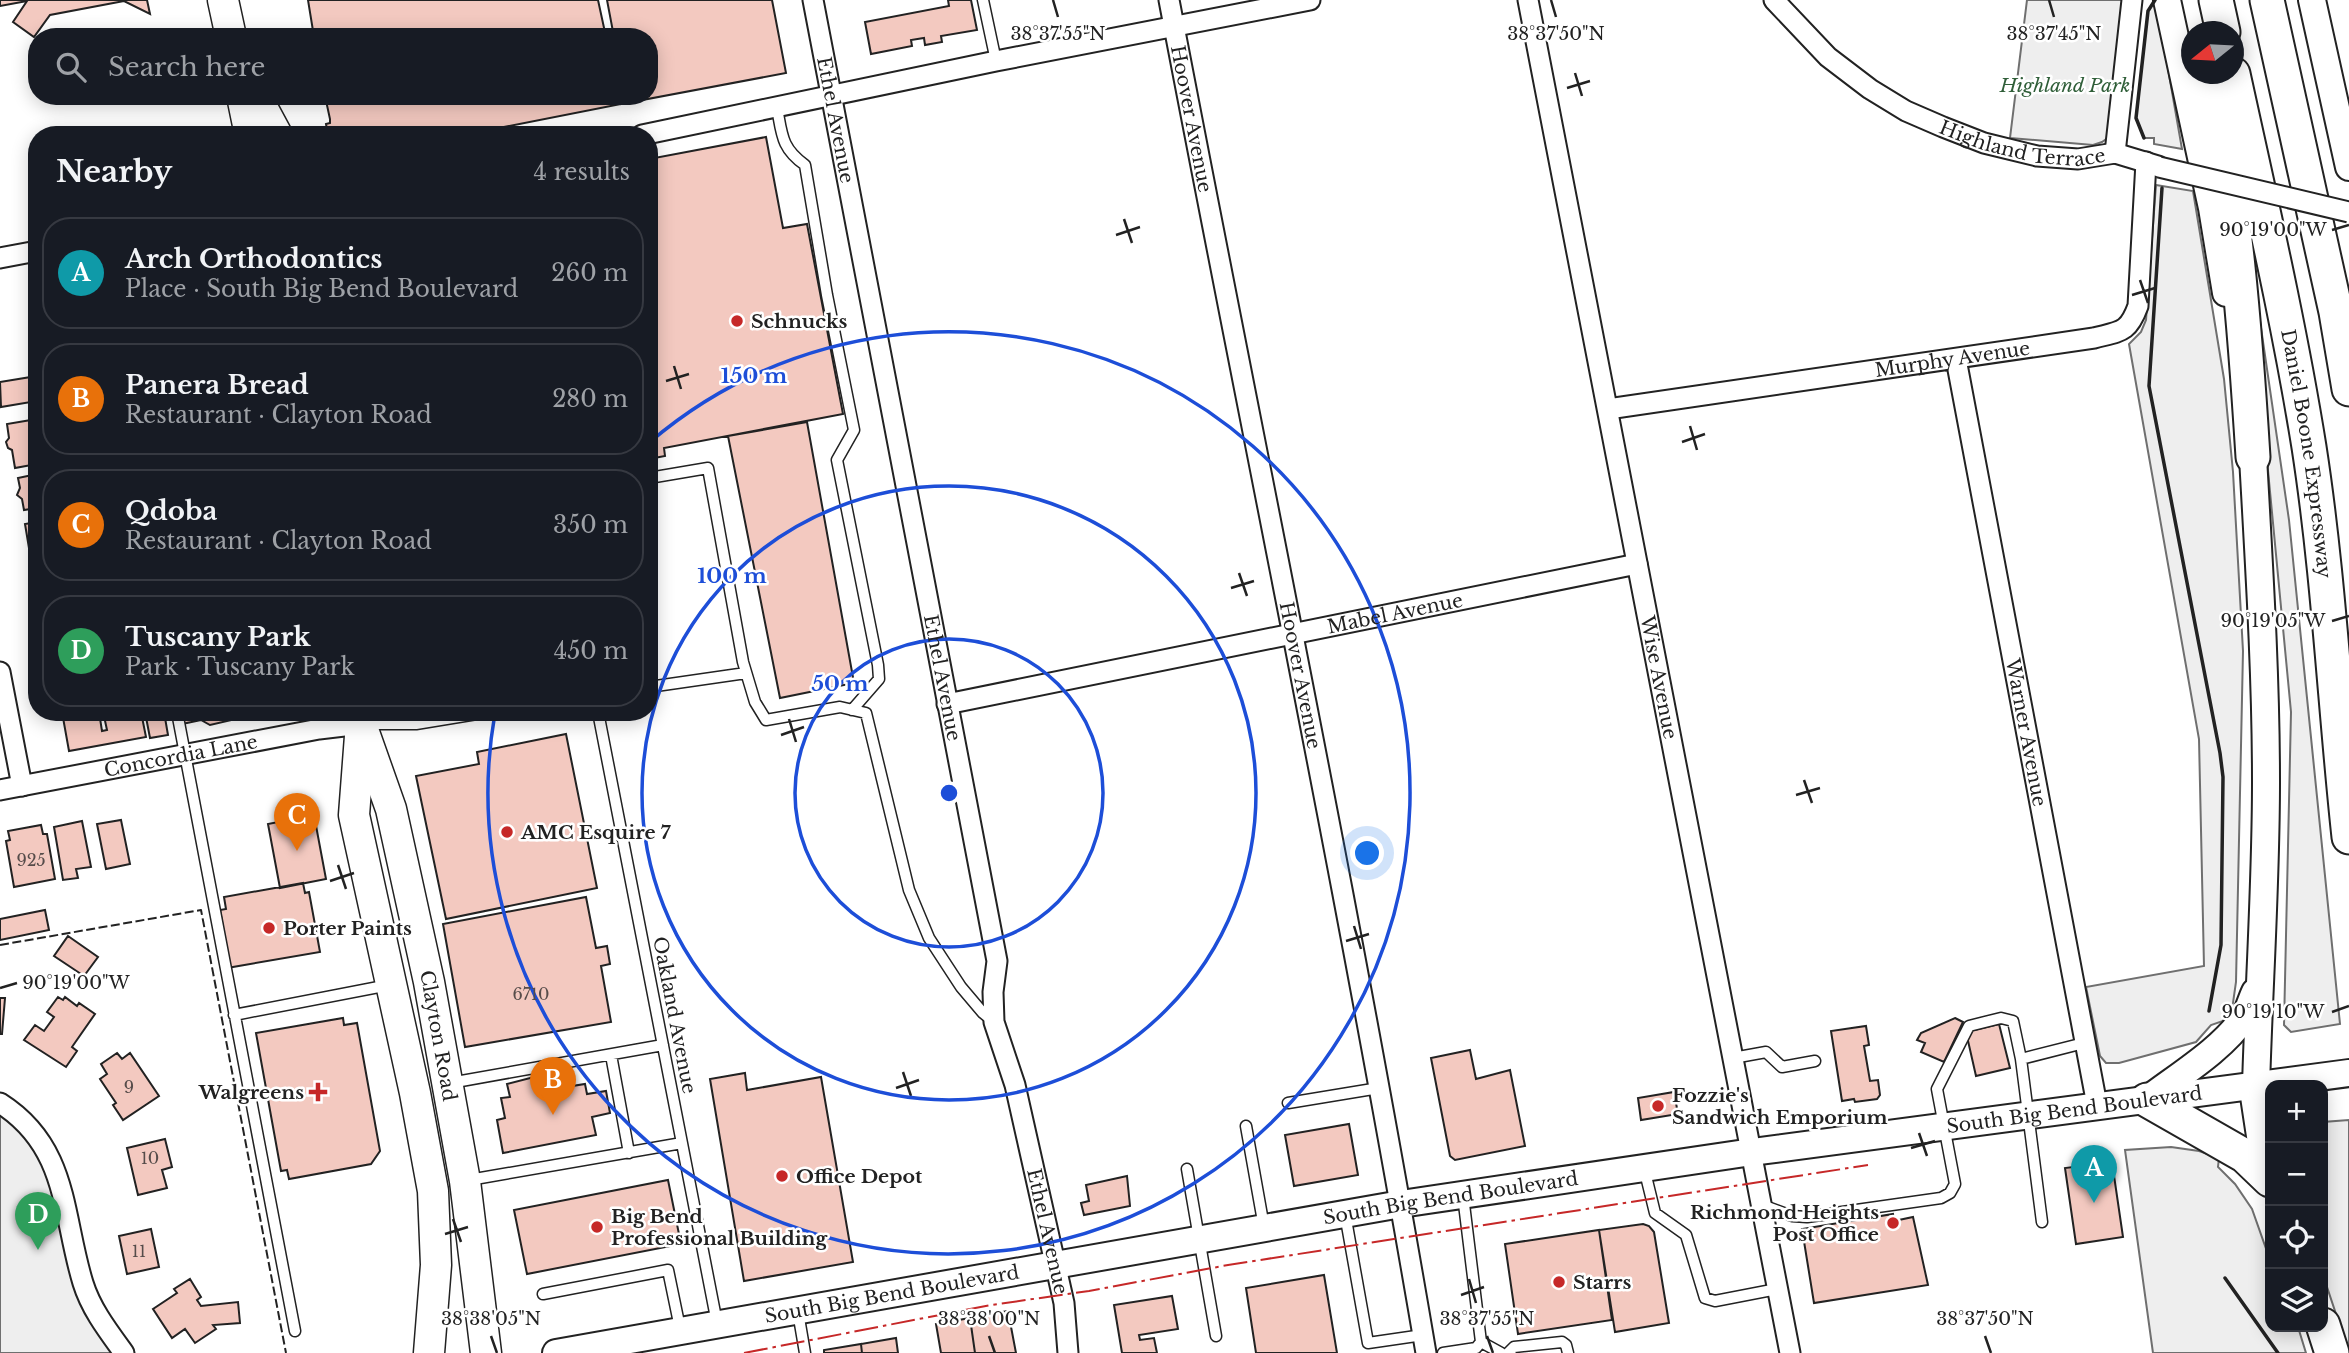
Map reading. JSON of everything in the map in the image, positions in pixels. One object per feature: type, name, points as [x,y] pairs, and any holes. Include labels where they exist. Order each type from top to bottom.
[{"type":"highway","points":[[2202,21],[2203,0]]},
{"type":"highway","points":[[2216,0],[2221,21]]},
{"type":"highway","points":[[2267,0],[2336,312],[2349,388]]},
{"type":"highway","points":[[2211,84],[2223,144],[2244,314],[2253,457]]},
{"type":"highway","name":"Daniel Boone Expressway","points":[[2235,84],[2283,303],[2309,449],[2319,525],[2349,838]]},
{"type":"highway","points":[[2256,1086],[2265,1143]]},
{"type":"highway","points":[[2147,1100],[2245,1156],[2265,1175]]},
{"type":"highway","points":[[2325,1332],[2332,1353]]},
{"type":"main road","points":[[223,0],[229,28]]},
{"type":"main road","points":[[2167,0],[2212,208],[2253,457],[2263,650],[2266,779],[2256,1086]]},
{"type":"main road","points":[[2312,0],[2349,167]]},
{"type":"main road","points":[[244,105],[248,126]]},
{"type":"main road","points":[[261,105],[272,126]]},
{"type":"main road","name":"Clayton Road","points":[[360,721],[354,815],[415,1093],[433,1191],[436,1265],[429,1353]]},
{"type":"main road","name":"Clayton Road","points":[[361,721],[391,809],[429,982],[465,1181],[486,1353]]},
{"type":"main road","points":[[2147,1100],[2212,1050],[2236,1026],[2244,1016],[2260,981]]},
{"type":"main road","name":"South Big Bend Boulevard","points":[[556,1353],[604,1349],[717,1324],[1401,1204],[1752,1152],[2349,1073]]},
{"type":"street","name":"Ethel Avenue","points":[[813,0],[997,961],[993,992],[995,1022],[1015,1085],[1064,1303],[1068,1353]]},
{"type":"street","name":"Hoover Avenue","points":[[1168,0],[1294,633],[1401,1204],[1424,1344]]},
{"type":"street","points":[[658,132],[996,61],[1310,0]]},
{"type":"street","name":"Wise Avenue","points":[[1528,0],[1790,1353]]},
{"type":"street","name":"Highland Terrace","points":[[1774,0],[1828,57],[1870,89],[1918,116],[1983,143],[2036,156],[2078,159],[2115,153],[2349,212]]},
{"type":"street","points":[[2115,153],[2132,0]]},
{"type":"street","name":"Murphy Avenue","points":[[1608,409],[2094,338],[2120,331],[2132,324],[2138,306],[2152,164]]},
{"type":"street","points":[[0,258],[28,253]]},
{"type":"street","name":"Warner Avenue","points":[[1956,359],[2097,1105]]},
{"type":"street","name":"Mabel Avenue","points":[[947,704],[1637,565]]},
{"type":"street","points":[[0,672],[22,786]]},
{"type":"street","name":"Concordia Lane","points":[[0,790],[320,729],[349,721]]},
{"type":"street","points":[[0,1103],[16,1113],[43,1143],[63,1190],[84,1284],[100,1320],[124,1353]]},
{"type":"lane","points":[[983,0],[996,61]]},
{"type":"lane","points":[[777,108],[784,142],[792,155],[805,165],[854,430],[837,460],[879,679],[852,710]]},
{"type":"lane","points":[[658,476],[708,468],[746,673],[755,702],[766,720],[840,707],[866,713],[909,890],[929,938],[961,987],[983,1013],[995,1022]]},
{"type":"lane","points":[[658,687],[746,673]]},
{"type":"lane","points":[[179,721],[295,1331]]},
{"type":"lane","points":[[394,721],[429,721]]},
{"type":"lane","name":"Oakland Avenue","points":[[600,721],[717,1324]]},
{"type":"lane","points":[[234,1015],[390,984]]},
{"type":"lane","points":[[1762,1205],[1792,1216],[1807,1217],[1941,1198],[1950,1193],[1955,1184],[1937,1088],[1969,1026],[2001,1018],[2013,1021],[2021,1059],[2042,1222]]},
{"type":"lane","points":[[2021,1059],[2084,1043]]},
{"type":"lane","points":[[446,1084],[663,1045]]},
{"type":"lane","points":[[1733,1058],[1766,1052],[1782,1067],[1815,1061]]},
{"type":"lane","points":[[611,1055],[629,1153]]},
{"type":"lane","points":[[1288,1103],[1379,1088]]},
{"type":"lane","points":[[1245,1126],[1264,1228]]},
{"type":"lane","points":[[465,1181],[682,1143]]},
{"type":"lane","points":[[1187,1168],[1216,1336]]},
{"type":"lane","points":[[1644,1168],[1655,1213],[1686,1236],[1705,1298],[1715,1301],[1777,1289]]},
{"type":"lane","points":[[1443,1353],[1476,1348],[1481,1342],[1463,1195]]},
{"type":"lane","points":[[1345,1213],[1368,1343],[1424,1344]]},
{"type":"lane","points":[[543,1294],[668,1270],[681,1332]]},
{"type":"lane","points":[[797,1310],[805,1353]]},
{"type":"lane","points":[[1481,1342],[1501,1353]]},
{"type":"lane","points":[[1508,1353],[1514,1347],[1562,1342],[1568,1353]]},
{"type":"green space","name":"Highland Park","points":[[2027,0],[2123,0],[2109,137],[2102,142],[2093,145],[2010,138]]},
{"type":"green space","points":[[2155,0],[2182,149],[2154,144],[2154,138],[2144,138],[2136,118],[2148,11]]},
{"type":"green space","points":[[2156,185],[2193,191],[2224,379],[2233,472],[2243,651],[2236,982],[2233,1003],[2223,1021],[2211,1025],[2196,1042],[2119,1063],[2106,1063],[2100,1056],[2086,987],[2204,966],[2199,739],[2129,344],[2141,332],[2146,320]]},
{"type":"green space","points":[[2253,313],[2259,314],[2289,520],[2340,1024],[2291,1032],[2284,1025],[2291,712]]},
{"type":"green space","points":[[0,1103],[43,1143],[84,1284],[124,1353],[0,1353]]},
{"type":"green space","points":[[2349,1120],[2349,1353],[2328,1290],[2328,1122]]},
{"type":"green space","points":[[2171,1147],[2199,1151],[2219,1158],[2218,1167],[2235,1184],[2252,1209],[2265,1246],[2265,1332],[2300,1332],[2306,1353],[2153,1353],[2125,1150]]},
{"type":"building","points":[[0,0],[147,0],[150,14],[124,1],[50,15],[41,28],[28,28],[28,33],[13,22],[27,1],[0,6]]},
{"type":"building","points":[[308,0],[598,0],[604,28],[313,28]]},
{"type":"building","points":[[607,0],[772,0],[786,73],[658,97],[658,28],[612,28]]},
{"type":"building","points":[[948,0],[971,0],[977,30],[941,36],[942,42],[925,45],[924,38],[911,40],[912,46],[871,54],[865,22],[949,6]]},
{"type":"building","points":[[327,105],[616,105],[509,126],[326,126],[330,119]]},
{"type":"building","name":"Schnucks","points":[[766,137],[783,228],[807,224],[843,414],[664,448],[665,456],[658,457],[658,157]]},
{"type":"building","points":[[28,377],[28,402],[1,407],[0,382]]},
{"type":"building","points":[[28,420],[28,466],[15,468],[12,450],[6,442],[9,438],[7,424]]},
{"type":"building","points":[[807,422],[854,683],[780,698],[728,436]]},
{"type":"building","points":[[28,476],[28,509],[24,510],[22,499],[17,495],[20,488],[18,478]]},
{"type":"building","points":[[64,721],[100,721],[102,731],[107,730],[105,721],[143,721],[146,737],[69,751]]},
{"type":"building","points":[[147,721],[166,721],[168,735],[150,738]]},
{"type":"building","points":[[203,721],[227,721],[210,725]]},
{"type":"building","name":"AMC Esquire 7","points":[[566,734],[597,888],[446,919],[416,776],[479,764],[477,752]]},
{"type":"building","points":[[314,815],[326,879],[280,888],[268,824]]},
{"type":"building","points":[[121,820],[130,864],[106,869],[97,824]]},
{"type":"building","points":[[82,821],[91,867],[76,869],[78,878],[63,880],[54,827]]},
{"type":"building","points":[[41,825],[43,834],[47,834],[55,879],[14,887],[6,841],[10,840],[8,831]]},
{"type":"building","name":"Porter Paints","points":[[303,883],[305,893],[309,892],[320,952],[227,968],[220,910],[226,909],[224,897]]},
{"type":"building","points":[[586,897],[596,948],[607,946],[610,964],[601,966],[611,1022],[465,1047],[443,924]]},
{"type":"building","points":[[45,910],[49,930],[0,940],[0,919]]},
{"type":"building","points":[[68,936],[98,957],[84,976],[54,956]]},
{"type":"building","points":[[58,997],[63,1000],[65,997],[77,1006],[79,1003],[95,1014],[72,1047],[77,1051],[66,1067],[24,1040],[35,1025],[44,1031],[54,1017],[47,1012]]},
{"type":"building","points":[[0,998],[5,998],[2,1034],[0,1034]]},
{"type":"building","name":"Walgreens","points":[[343,1018],[344,1025],[357,1023],[380,1151],[371,1164],[289,1179],[287,1170],[281,1171],[256,1033]]},
{"type":"building","points":[[1955,1018],[1963,1022],[1944,1062],[1921,1052],[1925,1043],[1917,1040],[1921,1033]]},
{"type":"building","points":[[1999,1024],[2010,1068],[1976,1076],[1966,1032]]},
{"type":"building","points":[[1866,1026],[1869,1045],[1864,1046],[1870,1081],[1878,1080],[1880,1095],[1877,1099],[1842,1101],[1831,1031]]},
{"type":"building","points":[[1470,1050],[1476,1079],[1510,1070],[1525,1146],[1455,1160],[1450,1156],[1431,1058]]},
{"type":"building","points":[[117,1053],[122,1059],[130,1053],[159,1096],[123,1120],[113,1105],[116,1103],[100,1079],[107,1074],[101,1064]]},
{"type":"building","name":"Office Depot","points":[[745,1073],[747,1090],[821,1077],[853,1262],[744,1281],[710,1079]]},
{"type":"building","points":[[538,1076],[541,1091],[585,1084],[587,1094],[606,1091],[610,1113],[592,1117],[596,1135],[503,1153],[497,1120],[505,1118],[501,1098],[510,1097],[507,1084]]},
{"type":"building","name":"Fozzie's Sandwich Emporium","points":[[1674,1092],[1678,1114],[1641,1120],[1638,1098]]},
{"type":"building","points":[[1349,1124],[1358,1175],[1294,1186],[1285,1135]]},
{"type":"building","points":[[165,1139],[172,1167],[162,1170],[167,1188],[138,1195],[127,1148]]},
{"type":"building","points":[[2112,1162],[2123,1237],[2076,1244],[2065,1168]]},
{"type":"building","points":[[1127,1176],[1130,1206],[1084,1215],[1081,1203],[1089,1201],[1086,1185]]},
{"type":"building","name":"Big Bend Professional Building","points":[[668,1180],[681,1244],[527,1274],[514,1210]]},
{"type":"building","points":[[1893,1214],[1894,1221],[1913,1217],[1928,1285],[1814,1303],[1802,1229]]},
{"type":"building","points":[[1643,1224],[1654,1232],[1669,1323],[1615,1332],[1599,1230]]},
{"type":"building","points":[[151,1229],[159,1267],[127,1274],[119,1236]]},
{"type":"building","name":"Starrs","points":[[1599,1230],[1612,1320],[1518,1334],[1505,1244]]},
{"type":"building","points":[[1324,1275],[1337,1353],[1256,1353],[1246,1288]]},
{"type":"building","points":[[190,1279],[201,1297],[197,1300],[201,1306],[238,1302],[240,1323],[213,1325],[216,1329],[195,1343],[185,1329],[172,1338],[153,1309],[177,1293],[174,1289]]},
{"type":"building","points":[[1172,1296],[1178,1329],[1139,1335],[1140,1340],[1154,1338],[1157,1353],[1122,1353],[1114,1305]]},
{"type":"building","points":[[1008,1311],[1016,1353],[975,1353],[970,1318]]},
{"type":"building","points":[[970,1318],[975,1353],[941,1353],[936,1324]]},
{"type":"building","points":[[896,1338],[898,1353],[862,1353],[861,1344]]},
{"type":"building","points":[[861,1344],[862,1353],[824,1353],[824,1350]]},
{"type":"fence","points":[[0,945],[201,910],[286,1353]]},
{"type":"wall","points":[[2144,138],[2136,118],[2148,11],[2155,0]]},
{"type":"wall","points":[[2162,188],[2149,386],[2223,777],[2221,945],[2209,1011]]},
{"type":"wall","points":[[2225,1278],[2278,1353]]},
{"type":"power","points":[[744,1353],[991,1305],[1089,1291],[1228,1265],[1868,1165]]},
{"type":"place","name":"Schnucks","points":[[737,321]]},
{"type":"place","name":"AMC Esquire 7","points":[[507,832]]},
{"type":"place","name":"Qdoba","points":[[297,851]]},
{"type":"place","name":"Porter Paints","points":[[269,928]]},
{"type":"place","name":"Walgreens","points":[[318,1092]]},
{"type":"place","name":"Fozzie's Sandwich Emporium","points":[[1658,1106]]},
{"type":"place","name":"Panera Bread","points":[[553,1115]]},
{"type":"place","name":"Office Depot","points":[[782,1176]]},
{"type":"place","name":"Arch Orthodontics","points":[[2094,1203]]},
{"type":"place","name":"Richmond Heights Post Office","points":[[1893,1223]]},
{"type":"place","name":"Big Bend Professional Building","points":[[597,1227]]},
{"type":"place","name":"Tuscany Park","points":[[38,1250]]},
{"type":"place","name":"Starrs","points":[[1559,1282]]}]
